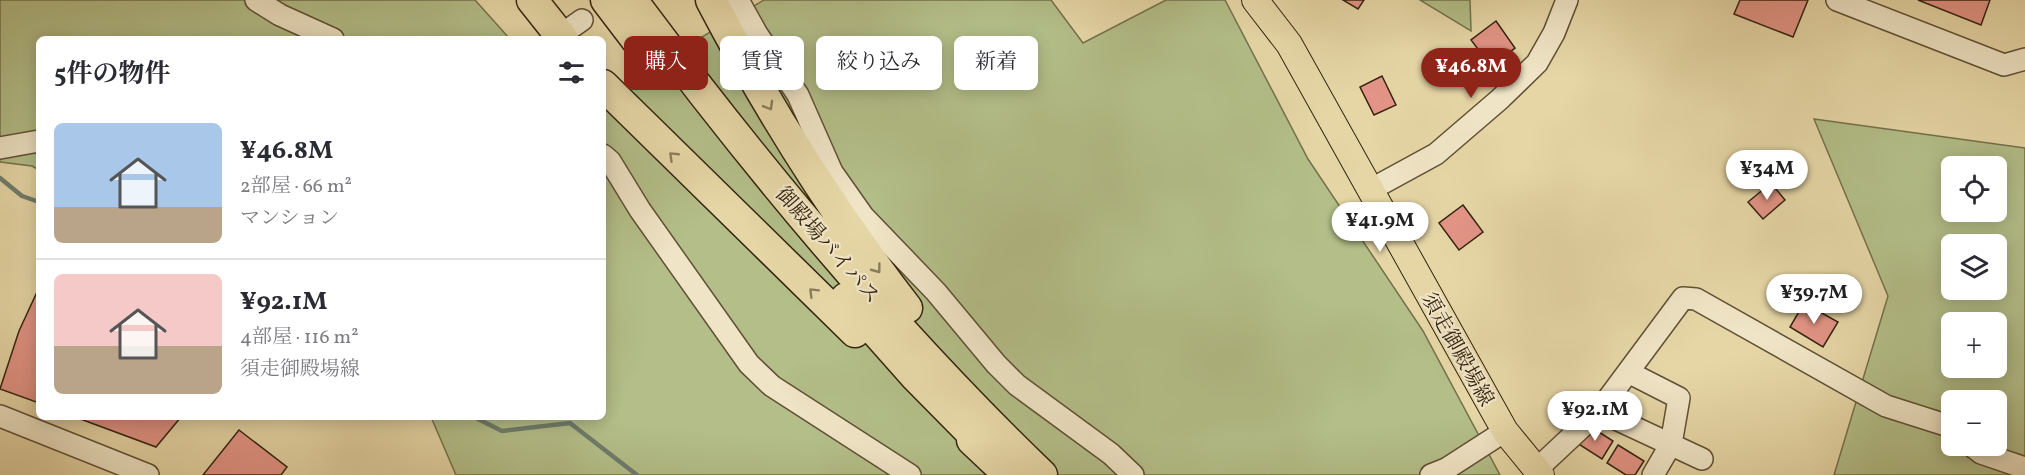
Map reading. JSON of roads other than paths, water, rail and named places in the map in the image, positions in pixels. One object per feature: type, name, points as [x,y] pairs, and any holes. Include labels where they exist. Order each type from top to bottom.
[{"type":"highway","points":[[532,0],[565,34]]},
{"type":"highway","name":"御殿場バイパス","points":[[606,0],[662,74],[831,282],[916,377],[1010,475]]},
{"type":"highway","name":"御殿場バイパス","points":[[632,0],[749,153],[844,266],[929,359],[1042,475]]},
{"type":"highway","points":[[711,0],[792,146],[848,231],[946,359],[1048,475]]},
{"type":"highway","points":[[606,88],[832,312],[1010,475]]},
{"type":"main road","name":"須走御殿場線","points":[[1255,0],[1289,44],[1505,431],[1539,473]]},
{"type":"street","points":[[256,0],[280,15],[326,36]]},
{"type":"street","points":[[738,0],[757,34],[798,95],[832,172],[863,216],[936,292],[996,364],[1017,385],[1111,454],[1133,475]]},
{"type":"street","points":[[1370,190],[1436,154],[1500,99],[1537,63],[1554,33],[1567,0]]},
{"type":"street","points":[[1837,0],[2004,65],[2025,59]]},
{"type":"street","points":[[0,148],[36,142]]},
{"type":"street","points":[[606,158],[640,210],[749,364],[772,386],[910,475]]},
{"type":"street","points":[[1539,473],[1599,411],[1683,298],[1696,299],[1886,406],[1941,424]]},
{"type":"street","points":[[1628,372],[1679,398],[1671,444],[1653,475]]},
{"type":"street","points":[[1599,411],[1702,459]]},
{"type":"street","points":[[0,416],[148,475]]},
{"type":"street","points":[[1431,475],[1446,469],[1505,431]]},
{"type":"street","points":[[1990,456],[2025,468]]},
{"type":"waterway","points":[[0,178],[22,196],[36,201]]},
{"type":"waterway","points":[[480,420],[502,431],[570,423],[637,475]]}]
